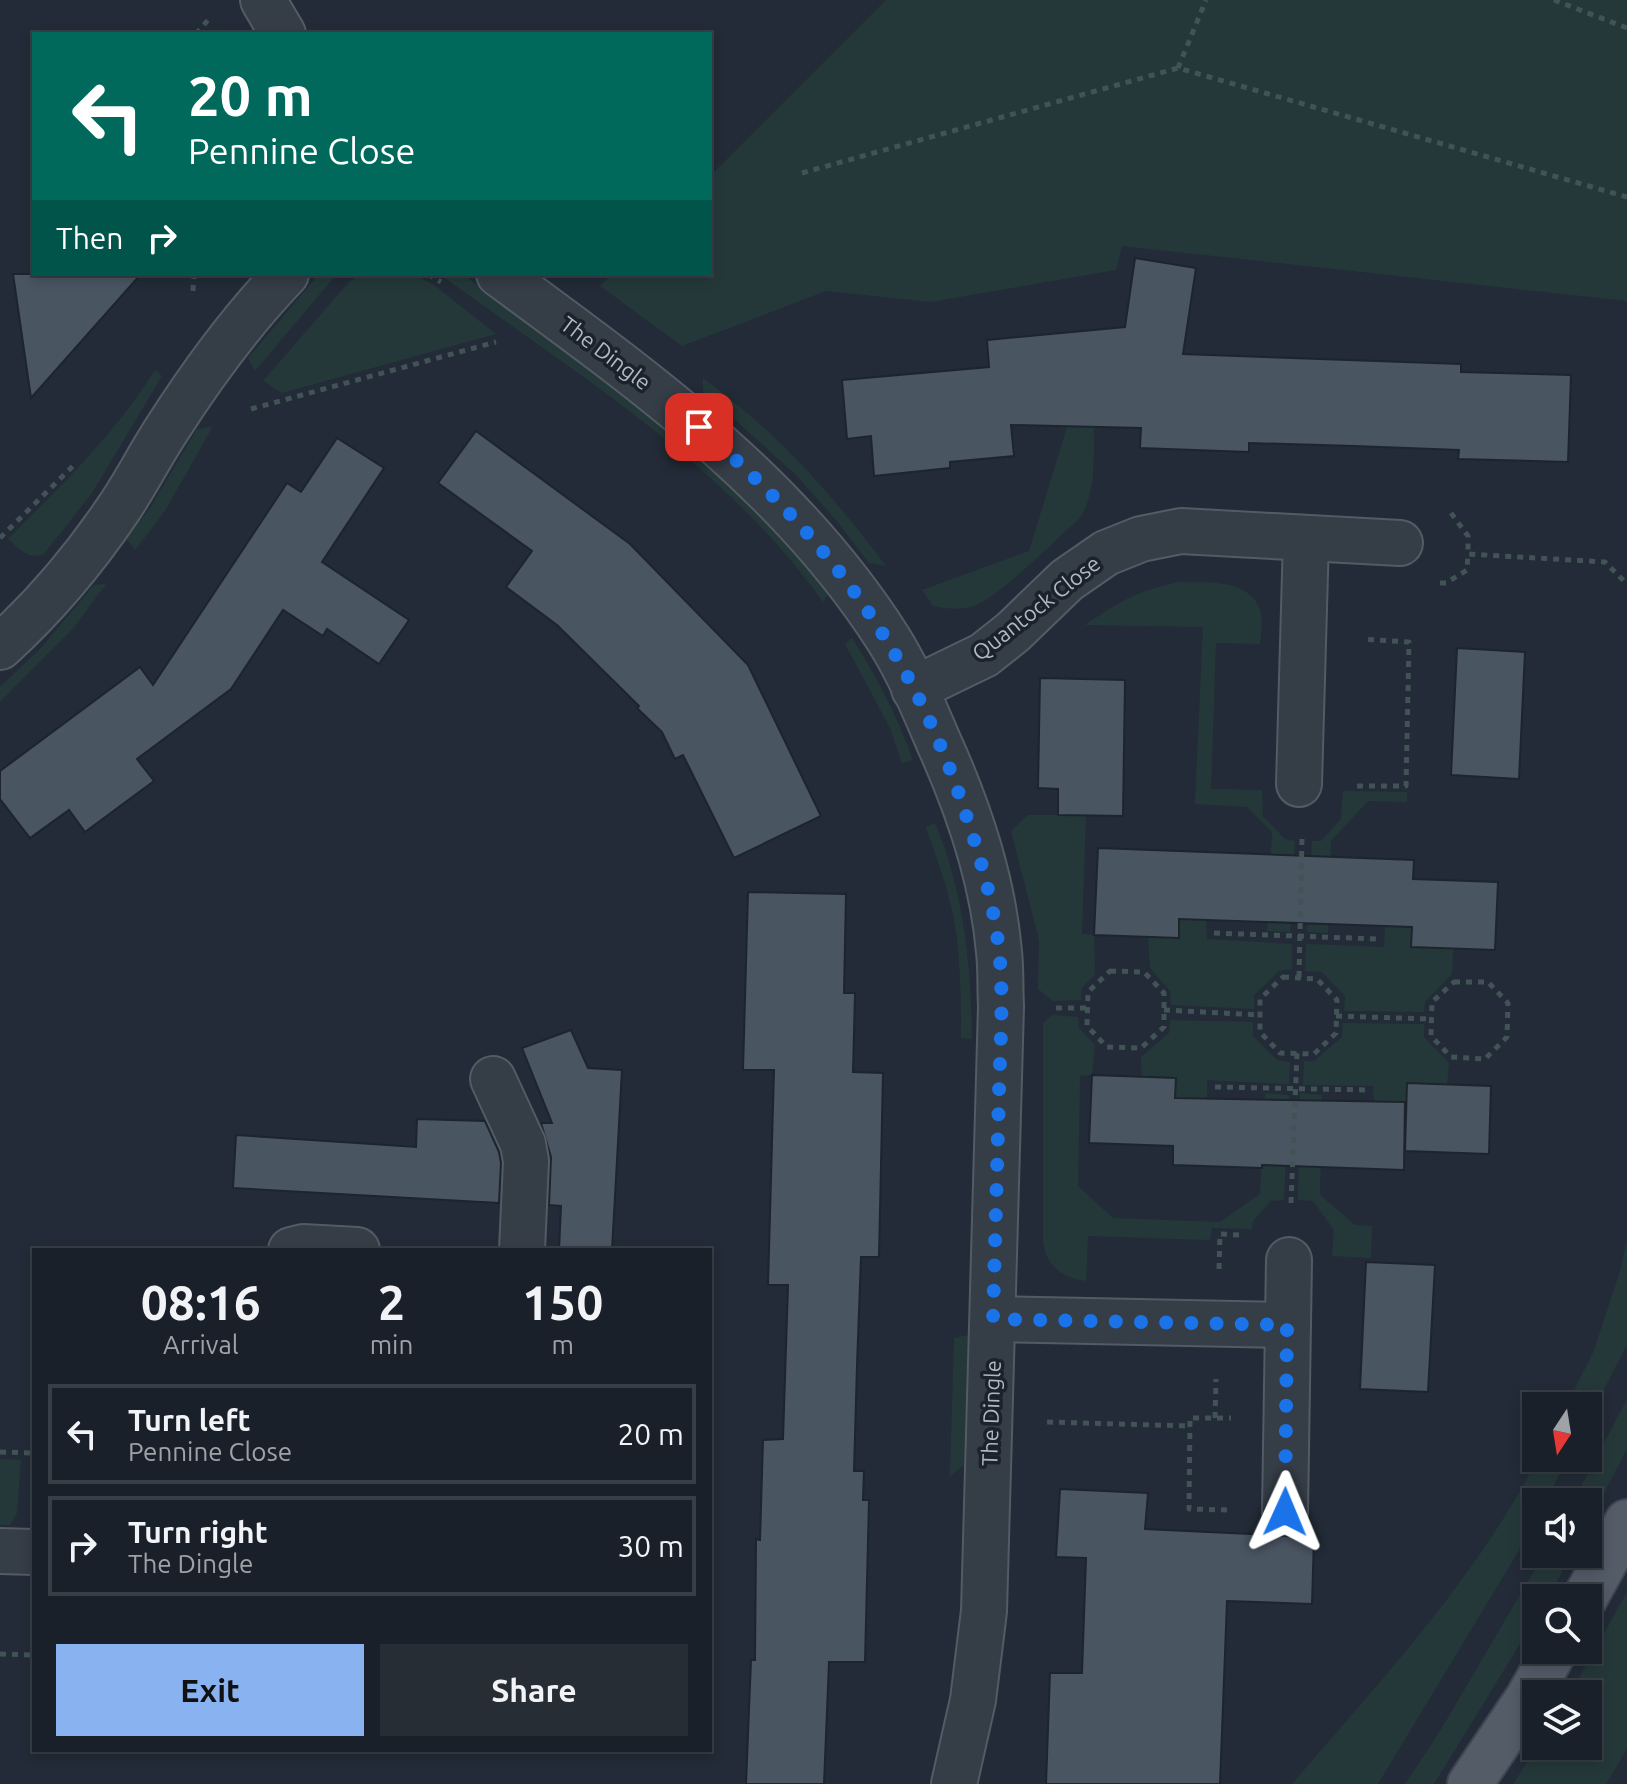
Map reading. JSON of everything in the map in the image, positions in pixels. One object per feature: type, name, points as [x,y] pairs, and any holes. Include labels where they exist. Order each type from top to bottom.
[{"type":"main road","points":[[1593,1584],[1627,1522]]},
{"type":"main road","points":[[1470,1784],[1547,1664]]},
{"type":"street","points":[[263,0],[282,32]]},
{"type":"street","points":[[0,647],[82,557],[119,508],[206,371],[254,307],[284,276]]},
{"type":"street","name":"The Dingle","points":[[502,276],[656,391],[783,504],[830,557],[890,643],[955,778],[990,895],[999,951],[1001,1006],[984,1611],[973,1700],[954,1784]]},
{"type":"street","name":"Quantock Close","points":[[914,689],[984,655],[1067,580],[1106,553],[1141,539],[1181,531],[1400,543]]},
{"type":"street","points":[[1299,784],[1306,538]]},
{"type":"street","points":[[493,1079],[523,1144],[526,1161],[522,1248]]},
{"type":"street","points":[[299,1248],[321,1248]]},
{"type":"street","points":[[1285,1512],[1289,1260]]},
{"type":"street","points":[[993,1319],[1287,1325]]},
{"type":"street","points":[[0,1551],[32,1552]]},
{"type":"path","points":[[1178,68],[1206,0]]},
{"type":"path","points":[[1554,0],[1627,28]]},
{"type":"path","points":[[198,32],[210,18]]},
{"type":"path","points":[[802,173],[1178,68],[1627,197]]},
{"type":"path","points":[[431,276],[444,284]]},
{"type":"path","points":[[245,411],[501,341]]},
{"type":"path","points":[[1400,543],[1399,581],[1446,583],[1467,570],[1468,554],[1605,562],[1627,584]]},
{"type":"path","points":[[1214,933],[1377,939]]},
{"type":"path","points":[[1110,971],[1144,972],[1164,993],[1164,1010],[1164,1027],[1141,1048],[1107,1047],[1087,1026],[1088,992],[1110,971]]},
{"type":"path","points":[[1283,977],[1317,979],[1337,1000],[1336,1033],[1314,1054],[1280,1053],[1260,1032],[1261,1015],[1260,999],[1283,977]]},
{"type":"path","points":[[1454,982],[1488,982],[1508,1003],[1507,1037],[1485,1059],[1451,1057],[1431,1036],[1431,1019],[1432,1002],[1454,982]]},
{"type":"path","points":[[1164,1010],[1261,1015]]},
{"type":"path","points":[[1336,1016],[1431,1019]]},
{"type":"path","points":[[1291,1208],[1297,1053]]},
{"type":"path","points":[[1215,1087],[1366,1090]]},
{"type":"path","points":[[991,1420],[1190,1426]]},
{"type":"path","points":[[0,1452],[32,1453]]},
{"type":"path","points":[[0,1654],[32,1655]]},
{"type":"shaded area","points":[[886,0],[1627,0],[1627,301],[1122,246],[1116,270],[931,302],[826,291],[682,346],[600,286],[610,276],[712,276],[712,174]]},
{"type":"shaded area","points":[[317,276],[335,276],[255,371],[248,358]]},
{"type":"shaded area","points":[[358,276],[417,276],[434,285],[496,334],[282,393],[263,381],[349,282]]},
{"type":"shaded area","points":[[442,276],[466,276],[518,318],[669,426],[764,515],[830,591],[823,602],[784,552],[740,506],[694,463],[594,385]]},
{"type":"shaded area","points":[[155,370],[162,376],[92,493],[44,554],[34,556],[20,550],[8,539],[105,438]]},
{"type":"shaded area","points":[[703,378],[755,420],[802,465],[886,566],[869,563],[795,474],[703,391]]},
{"type":"shaded area","points":[[1072,411],[1094,419],[1092,484],[1079,519],[1011,581],[982,602],[961,609],[933,606],[922,590],[1029,551]]},
{"type":"shaded area","points":[[213,426],[165,511],[135,550],[126,538],[150,508],[197,429]]},
{"type":"shaded area","points":[[1179,582],[1233,586],[1252,596],[1260,609],[1260,644],[1216,643],[1211,789],[1262,790],[1263,816],[1285,839],[1295,841],[1290,932],[1267,931],[1272,832],[1247,807],[1195,804],[1203,627],[1085,625],[1129,598]]},
{"type":"shaded area","points":[[106,584],[75,626],[0,702],[0,687],[41,648],[94,585]]},
{"type":"shaded area","points":[[852,638],[886,697],[913,760],[902,763],[890,728],[845,644]]},
{"type":"shaded area","points":[[1343,791],[1407,792],[1407,802],[1368,801],[1331,841],[1328,933],[1307,932],[1312,841],[1321,841],[1341,819]]},
{"type":"shaded area","points":[[1028,815],[1086,815],[1082,934],[1094,935],[1095,974],[1081,989],[1081,1000],[1053,1001],[1038,989],[1039,940],[1011,831]]},
{"type":"shaded area","points":[[935,823],[953,875],[964,929],[972,1039],[961,1038],[956,929],[946,885],[926,827]]},
{"type":"shaded area","points":[[1179,919],[1206,920],[1207,939],[1292,944],[1292,969],[1279,971],[1254,995],[1254,1009],[1171,1005],[1170,991],[1150,968],[1148,937],[1178,938]]},
{"type":"shaded area","points":[[1385,926],[1412,927],[1411,947],[1453,949],[1452,974],[1425,1002],[1424,1012],[1344,1011],[1345,996],[1322,972],[1305,971],[1306,944],[1384,947]]},
{"type":"shaded area","points":[[1052,1015],[1078,1017],[1079,1028],[1095,1045],[1092,1075],[1080,1076],[1078,1186],[1113,1218],[1220,1222],[1260,1194],[1265,1093],[1289,1095],[1284,1200],[1271,1201],[1253,1221],[1252,1229],[1212,1228],[1210,1240],[1088,1236],[1086,1281],[1069,1277],[1056,1269],[1047,1257],[1043,1240],[1043,1023]]},
{"type":"shaded area","points":[[1170,1020],[1253,1022],[1253,1036],[1277,1060],[1290,1062],[1289,1084],[1207,1080],[1207,1099],[1175,1098],[1175,1079],[1142,1077],[1141,1057],[1169,1033]]},
{"type":"shaded area","points":[[1343,1023],[1424,1024],[1424,1037],[1449,1063],[1447,1085],[1407,1102],[1374,1101],[1373,1086],[1303,1085],[1304,1061],[1314,1061],[1342,1037]]},
{"type":"shaded area","points":[[1300,1093],[1322,1095],[1320,1195],[1355,1225],[1372,1226],[1371,1258],[1332,1256],[1334,1230],[1313,1201],[1298,1200]]},
{"type":"shaded area","points":[[1627,1239],[1627,1345],[1602,1392],[1573,1392],[1593,1353],[1620,1271]]},
{"type":"shaded area","points":[[968,1335],[964,1465],[950,1476],[954,1338]]},
{"type":"shaded area","points":[[1627,1399],[1627,1449],[1602,1496],[1602,1488],[1580,1488],[1589,1472],[1602,1472],[1602,1447]]},
{"type":"shaded area","points":[[0,1459],[21,1460],[17,1513],[10,1525],[0,1525]]},
{"type":"shaded area","points":[[1530,1472],[1561,1472],[1552,1488],[1522,1488],[1522,1545],[1378,1784],[1292,1784],[1425,1628],[1486,1546]]},
{"type":"shaded area","points":[[1536,1568],[1564,1568],[1556,1584],[1526,1584]]},
{"type":"shaded area","points":[[1522,1591],[1522,1641],[1434,1784],[1405,1784]]},
{"type":"shaded area","points":[[1627,1592],[1627,1749],[1606,1784],[1513,1784],[1529,1760],[1602,1760],[1602,1680],[1578,1680],[1587,1664],[1602,1664],[1602,1637]]},
{"type":"building","points":[[1135,258],[1196,268],[1183,354],[1461,364],[1461,372],[1571,375],[1568,462],[1458,459],[1459,450],[1354,446],[1249,443],[1249,452],[1140,448],[1141,428],[1011,425],[1014,456],[950,462],[950,468],[874,476],[871,436],[847,439],[842,380],[989,367],[987,340],[1125,327]]},
{"type":"building","points":[[13,274],[139,276],[31,398]]},
{"type":"building","points":[[476,431],[630,544],[748,665],[821,816],[734,858],[683,755],[675,759],[662,732],[637,708],[639,706],[557,625],[506,587],[532,551],[438,483]]},
{"type":"building","points":[[337,438],[384,468],[322,562],[409,620],[379,664],[327,629],[323,636],[283,610],[231,689],[137,759],[154,781],[85,832],[69,810],[30,838],[0,799],[0,771],[140,667],[153,685],[287,483],[301,492]]},
{"type":"building","points":[[1457,648],[1525,652],[1519,779],[1451,775]]},
{"type":"building","points":[[1040,678],[1125,680],[1123,816],[1058,815],[1058,789],[1038,788]]},
{"type":"building","points":[[1098,848],[1414,860],[1413,879],[1498,882],[1495,950],[1411,947],[1412,927],[1179,919],[1179,938],[1094,935]]},
{"type":"building","points":[[748,892],[846,894],[844,993],[855,993],[853,1072],[883,1073],[879,1257],[861,1257],[857,1365],[854,1471],[864,1471],[863,1500],[869,1500],[865,1662],[829,1662],[824,1784],[746,1784],[751,1660],[755,1660],[756,1539],[760,1540],[763,1440],[783,1439],[788,1285],[768,1285],[774,1070],[743,1070]]},
{"type":"building","points":[[571,1030],[588,1068],[622,1070],[612,1248],[559,1248],[561,1206],[549,1205],[551,1157],[541,1123],[552,1123],[522,1048]]},
{"type":"building","points":[[1092,1075],[1176,1078],[1175,1098],[1405,1102],[1404,1170],[1173,1165],[1173,1146],[1089,1143]]},
{"type":"building","points":[[1407,1083],[1491,1086],[1489,1154],[1405,1151]]},
{"type":"building","points":[[417,1119],[485,1121],[501,1163],[499,1203],[233,1188],[236,1135],[416,1147]]},
{"type":"building","points":[[1366,1262],[1435,1265],[1428,1392],[1360,1389]]},
{"type":"building","points":[[1060,1489],[1148,1493],[1145,1529],[1314,1537],[1312,1604],[1227,1601],[1220,1784],[1046,1784],[1050,1673],[1082,1673],[1086,1558],[1056,1557]]},
{"type":"route","points":[[699,427],[783,504],[830,557],[868,608],[914,689],[955,778],[990,895],[999,951],[1001,1006],[993,1319],[1287,1325],[1285,1512]]}]
